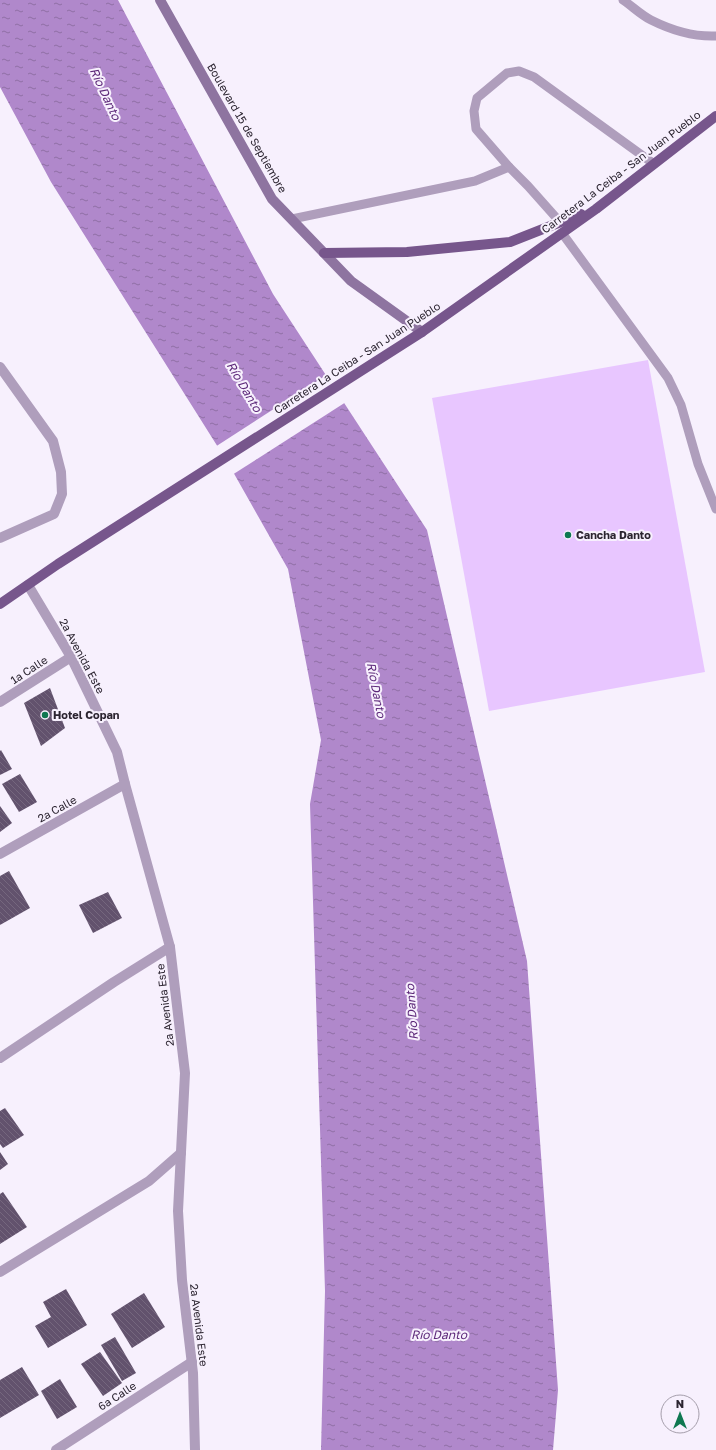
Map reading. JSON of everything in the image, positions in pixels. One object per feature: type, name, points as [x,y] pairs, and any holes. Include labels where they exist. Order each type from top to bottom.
[{"type":"main road","name":"Carretera La Ceiba - San Juan Pueblo","points":[[0,604],[58,564],[422,332],[561,228],[596,208],[716,116]]},
{"type":"main road","points":[[324,253],[407,252],[510,242],[561,228]]},
{"type":"street","name":"Boulevard 15 de Septiembre","points":[[160,0],[272,199],[351,281],[422,332]]},
{"type":"street","points":[[0,367],[53,441],[61,472],[62,494],[54,514],[0,538]]},
{"type":"street","name":"2a Avenida Este","points":[[28,585],[71,657],[117,752],[170,947],[185,1073],[178,1211],[181,1272],[193,1373],[195,1450]]},
{"type":"street","name":"1a Calle","points":[[0,702],[71,657]]},
{"type":"street","name":"2a Calle","points":[[0,854],[125,784]]},
{"type":"street","points":[[0,1058],[114,982],[170,947]]},
{"type":"street","points":[[0,1272],[149,1181],[181,1153]]},
{"type":"street","name":"6a Calle","points":[[56,1450],[192,1362]]},
{"type":"lane","points":[[623,0],[650,19],[679,31],[697,35],[716,36]]},
{"type":"lane","points":[[654,164],[534,77],[519,71],[507,73],[477,98],[474,111],[476,129],[509,167],[528,186],[561,228],[668,378],[681,405],[698,464],[716,509]]},
{"type":"lane","points":[[292,219],[476,181],[509,167]]},
{"type":"shaded area","name":"Cancha Danto","points":[[648,360],[705,672],[489,711],[432,398]]},
{"type":"water","name":"Río Danto","points":[[0,0],[118,0],[273,294],[427,530],[527,961],[558,1390],[553,1450],[321,1450],[325,1291],[310,804],[321,740],[288,569],[228,463],[51,182],[0,87]]},
{"type":"pier","points":[[328,374],[346,402],[232,475],[215,447]]},
{"type":"building","name":"Hotel Copan","points":[[50,688],[65,728],[41,746],[24,703]]},
{"type":"building","points":[[1,750],[12,769],[0,775],[0,751]]},
{"type":"building","points":[[20,774],[37,802],[19,812],[2,784]]},
{"type":"building","points":[[0,806],[12,823],[0,832]]},
{"type":"building","points":[[9,871],[30,908],[0,925],[0,876]]},
{"type":"building","points":[[108,892],[122,918],[93,933],[79,905]]},
{"type":"building","points":[[5,1108],[24,1135],[3,1148],[0,1144],[0,1111]]},
{"type":"building","points":[[0,1152],[8,1164],[0,1170]]},
{"type":"building","points":[[3,1192],[27,1227],[0,1244],[0,1194]]},
{"type":"building","points":[[66,1289],[87,1325],[48,1348],[35,1326],[51,1317],[43,1302]]},
{"type":"building","points":[[144,1293],[165,1327],[132,1348],[111,1314]]},
{"type":"building","points":[[115,1337],[136,1373],[122,1381],[101,1345]]},
{"type":"building","points":[[100,1352],[122,1383],[103,1396],[81,1364]]},
{"type":"building","points":[[22,1367],[39,1395],[0,1418],[0,1380]]},
{"type":"building","points":[[60,1379],[77,1407],[57,1419],[41,1391]]},
{"type":"place","name":"Cancha Danto","points":[[568,535]]},
{"type":"place","name":"Hotel Copan","points":[[45,715]]}]
